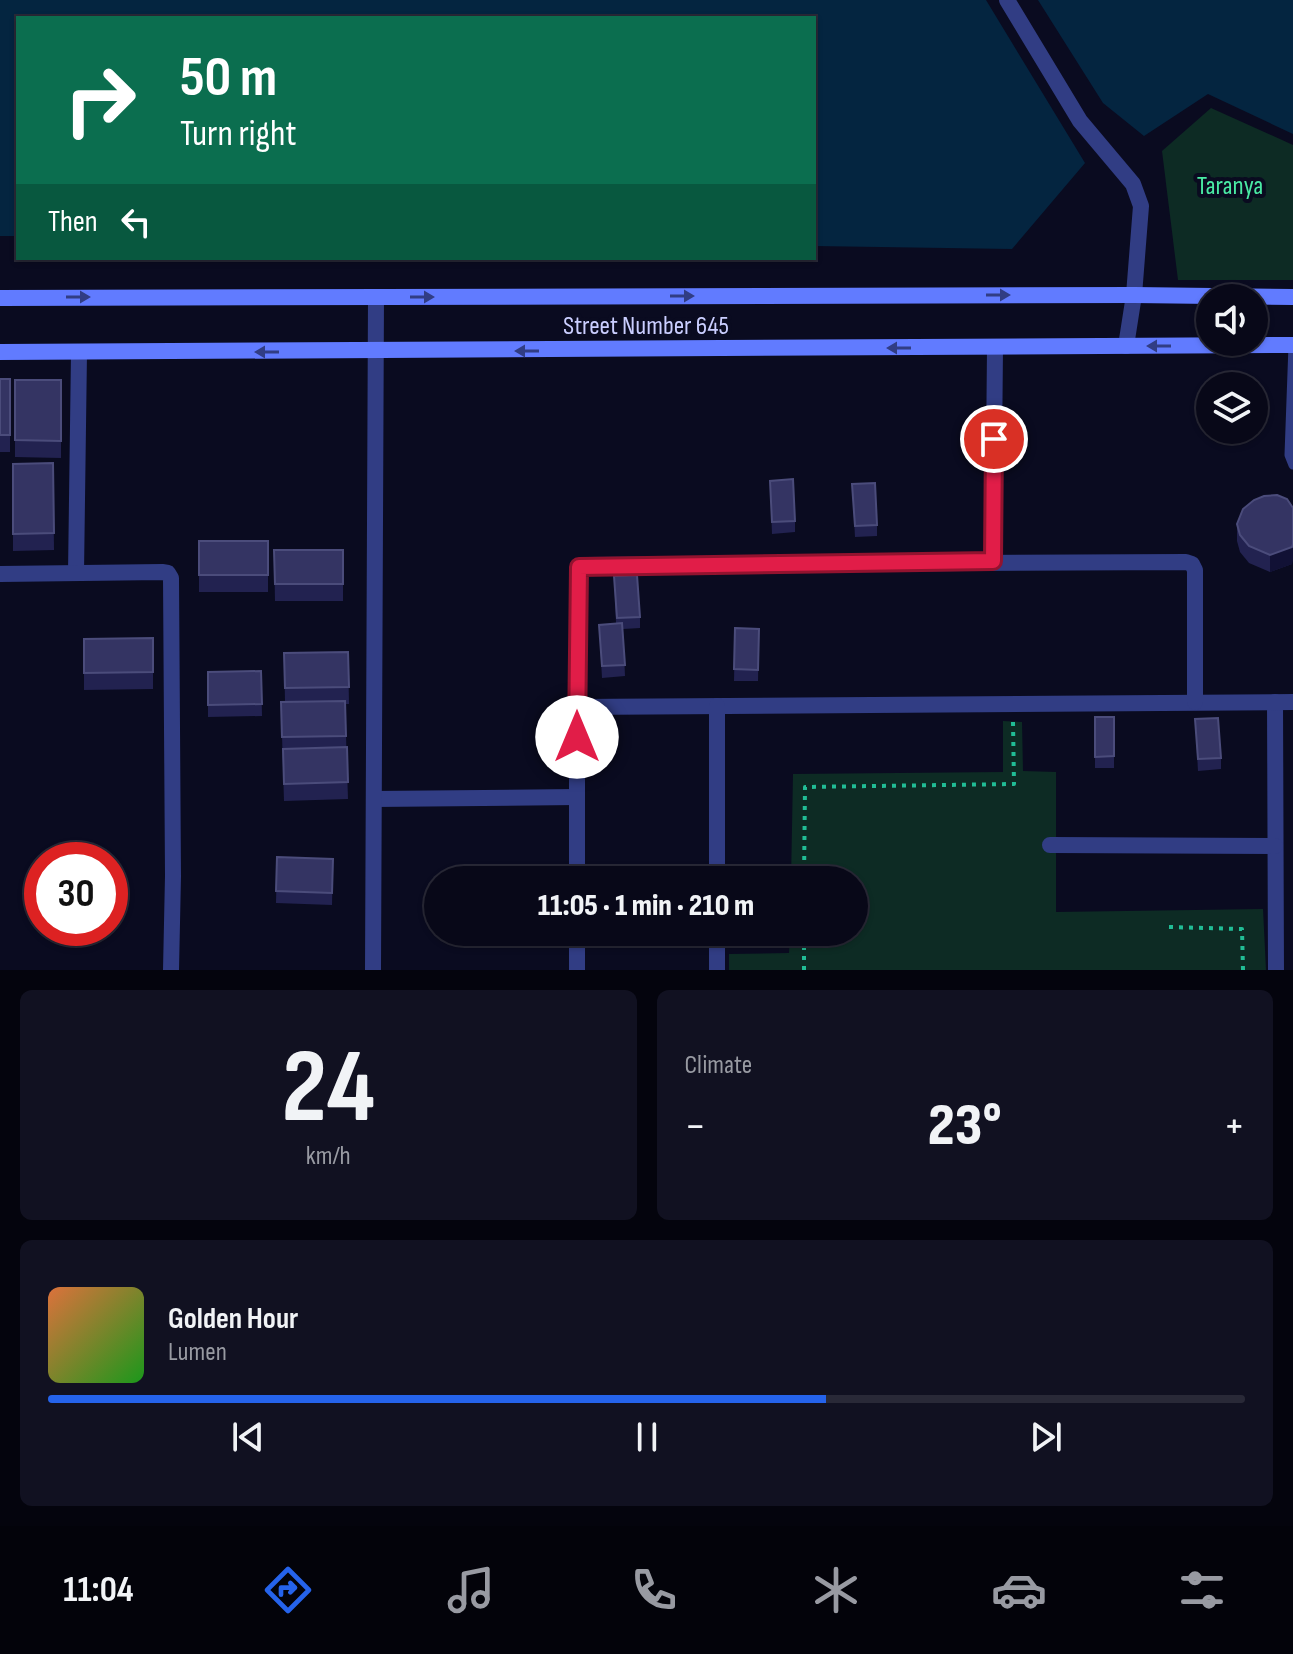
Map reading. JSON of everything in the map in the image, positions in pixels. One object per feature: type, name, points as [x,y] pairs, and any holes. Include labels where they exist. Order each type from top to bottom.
[{"type":"street","points":[[1007,0],[1080,121],[1133,184],[1141,206],[1134,295],[1126,346]]},
{"type":"street","points":[[373,970],[376,297]]},
{"type":"street","name":"Street Number 645","points":[[0,298],[1293,297]]},
{"type":"street","name":"Street Number 645","points":[[0,352],[1293,345]]},
{"type":"street","points":[[993,561],[995,348]]},
{"type":"street","points":[[76,573],[79,353]]},
{"type":"street","points":[[577,866],[577,571],[584,565],[1186,562],[1192,564],[1195,570],[1195,702]]},
{"type":"street","points":[[0,574],[162,572],[168,573],[171,578],[171,970]]},
{"type":"street","points":[[1275,702],[1276,970]]},
{"type":"street","points":[[577,707],[1293,702]]},
{"type":"street","points":[[717,706],[717,866]]},
{"type":"street","points":[[374,799],[577,797]]},
{"type":"street","points":[[1050,845],[1275,846]]},
{"type":"street","points":[[577,946],[577,970]]},
{"type":"street","points":[[717,946],[717,970]]},
{"type":"lane","points":[[1293,345],[1289,455],[1293,465]]},
{"type":"path","points":[[804,866],[805,787],[1014,784],[1013,704]]},
{"type":"path","points":[[1169,927],[1242,929],[1243,970]]},
{"type":"path","points":[[804,946],[804,970]]},
{"type":"green space","name":"Taranya","points":[[1211,108],[1293,145],[1293,280],[1178,280],[1162,151]]},
{"type":"green space","points":[[1003,721],[1022,722],[1023,771],[1056,772],[1056,912],[1263,909],[1266,970],[729,970],[729,954],[789,953],[789,946],[868,946],[868,866],[791,866],[793,774],[1003,772]]},
{"type":"water","points":[[0,0],[986,0],[1085,163],[1012,249],[816,246],[816,16],[16,16],[16,236],[0,236]]},
{"type":"water","points":[[1038,0],[1293,0],[1293,134],[1208,94],[1144,136],[1103,103]]},
{"type":"building","points":[[0,379],[10,379],[10,435],[0,435]]},
{"type":"building","points":[[15,380],[61,380],[61,441],[15,440]]},
{"type":"building","points":[[53,463],[54,533],[13,534],[13,464]]},
{"type":"building","points":[[793,479],[795,521],[772,522],[770,481]]},
{"type":"building","points":[[875,483],[877,525],[855,526],[852,484]]},
{"type":"building","points":[[1277,495],[1287,499],[1293,508],[1293,544],[1270,555],[1249,546],[1240,535],[1237,524],[1243,509],[1254,500]]},
{"type":"building","points":[[199,541],[268,541],[268,575],[199,575]]},
{"type":"building","points":[[274,550],[343,550],[343,584],[275,584]]},
{"type":"building","points":[[637,575],[640,617],[617,618],[614,576]]},
{"type":"building","points":[[622,623],[625,665],[602,666],[599,625]]},
{"type":"building","points":[[735,628],[759,629],[758,670],[734,669]]},
{"type":"building","points":[[153,638],[153,672],[84,673],[84,639]]},
{"type":"building","points":[[348,652],[349,687],[285,688],[284,653]]},
{"type":"building","points":[[261,671],[262,704],[208,705],[208,672]]},
{"type":"building","points":[[345,701],[346,736],[282,737],[281,702]]},
{"type":"building","points":[[1095,717],[1114,717],[1114,756],[1095,757]]},
{"type":"building","points":[[1218,718],[1221,758],[1198,759],[1195,719]]},
{"type":"building","points":[[347,747],[348,782],[284,784],[283,749]]},
{"type":"building","points":[[277,857],[333,859],[332,893],[276,891]]},
{"type":"route","points":[[577,737],[579,567],[993,561],[994,439]]}]
